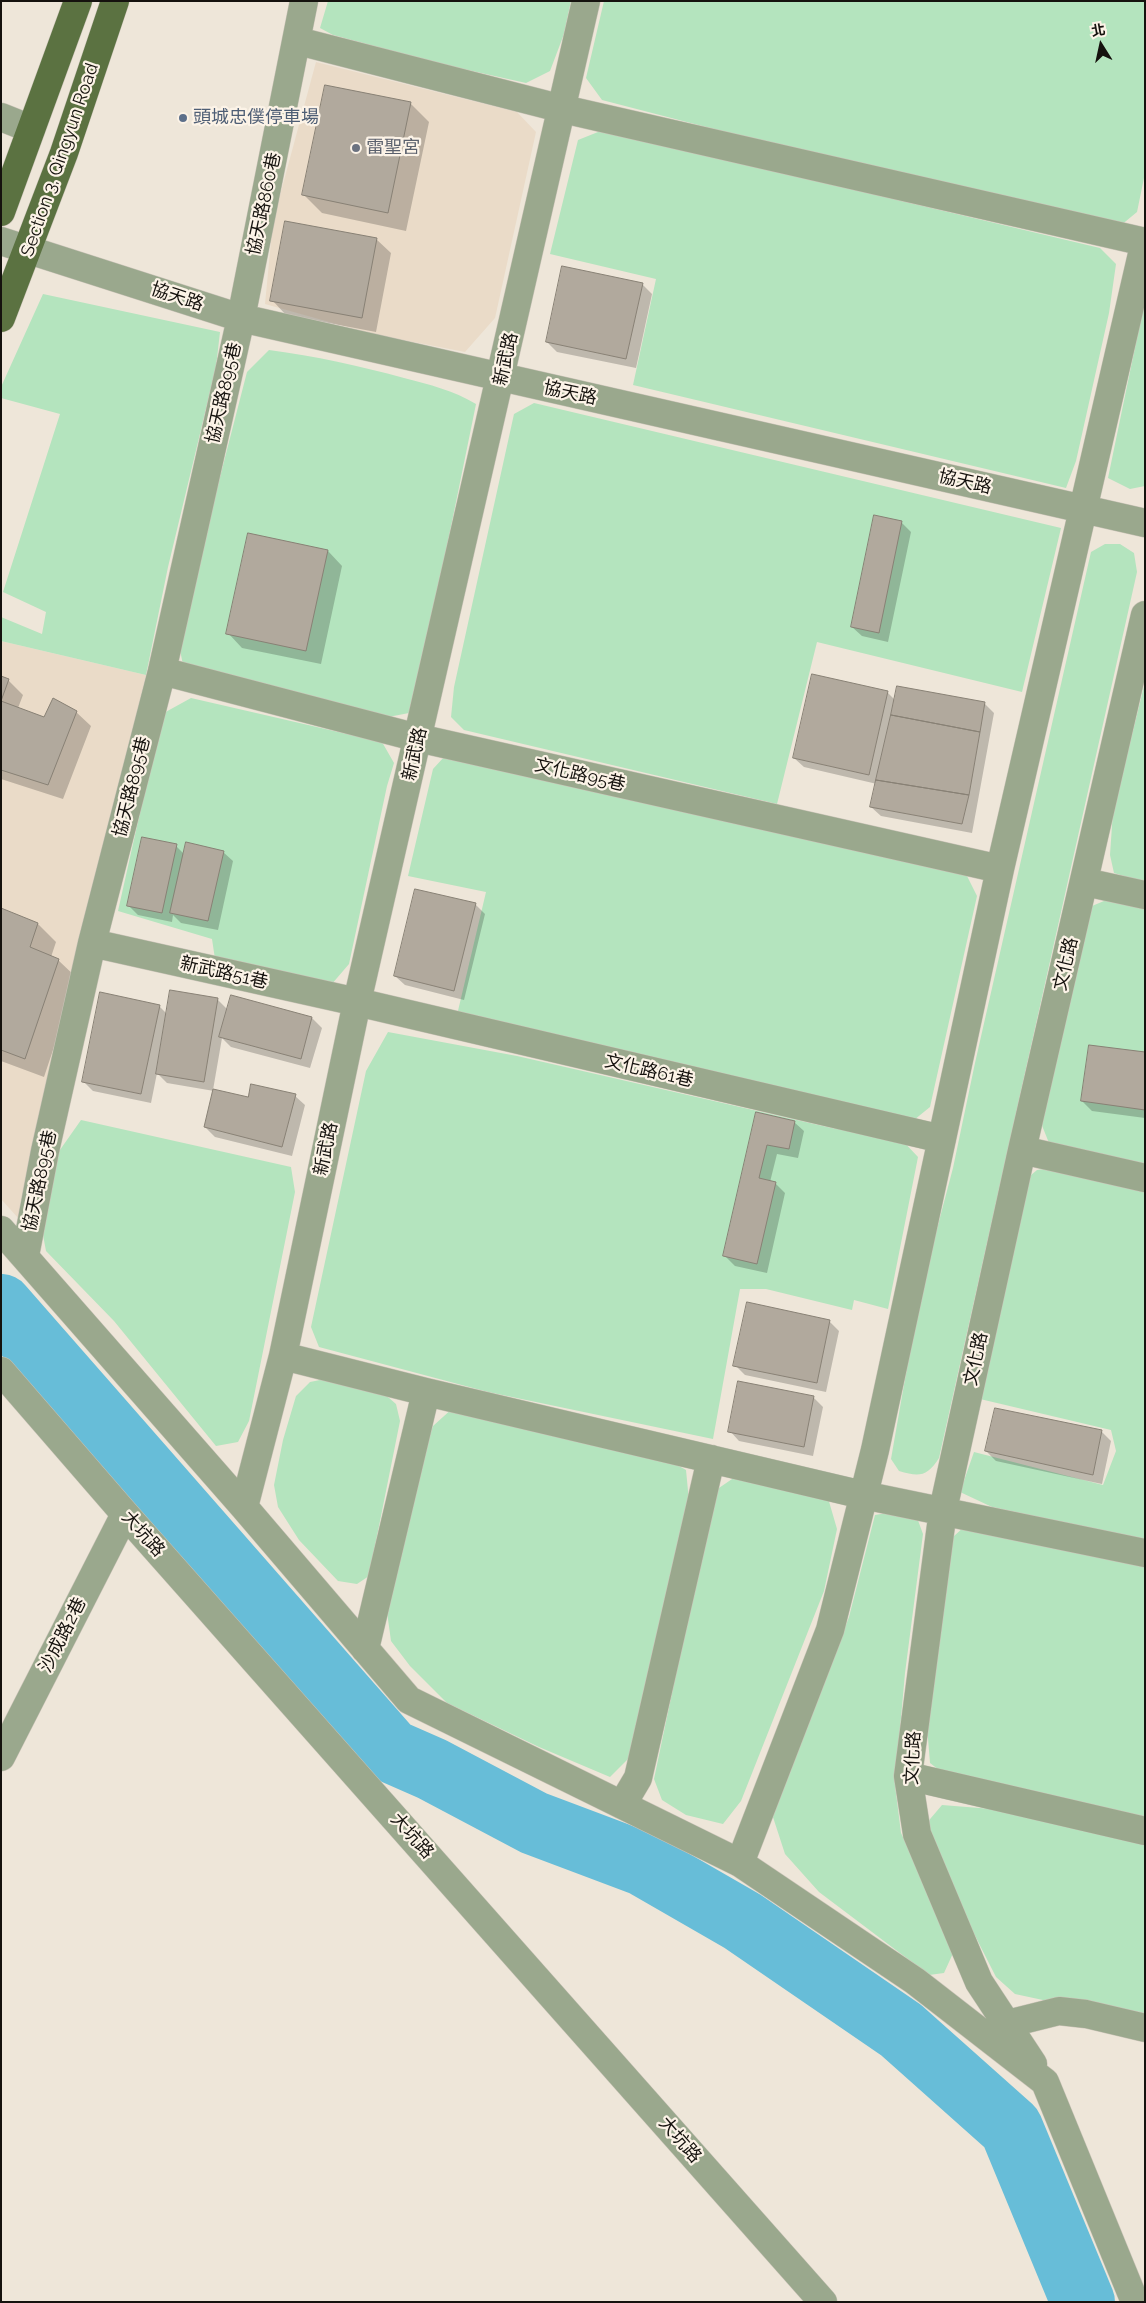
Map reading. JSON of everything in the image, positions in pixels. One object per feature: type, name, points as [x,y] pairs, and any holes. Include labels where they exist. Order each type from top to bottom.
[{"type":"main road","name":"Section 3, Qingyun Road","points":[[1,212],[78,1]]},
{"type":"main road","name":"Section 3, Qingyun Road","points":[[1,318],[29,249],[115,1]]},
{"type":"street","name":"協天路860巷","points":[[241,318],[298,41],[304,1]]},
{"type":"street","name":"新武路","points":[[244,1507],[283,1356],[357,1002],[586,1]]},
{"type":"street","points":[[298,41],[562,109],[1145,241],[1000,868],[875,1450],[830,1630],[740,1863]]},
{"type":"street","points":[[1,117],[32,129]]},
{"type":"street","name":"協天路","points":[[1,241],[241,318],[1145,523]]},
{"type":"street","name":"協天路895巷","points":[[25,1256],[45,1151],[92,943],[162,671],[241,318]]},
{"type":"street","name":"文化路","points":[[1135,2302],[1045,2082],[979,1982],[917,1834],[908,1776],[943,1510],[1022,1150],[1145,615]]},
{"type":"street","name":"文化路95巷","points":[[162,671],[418,738],[1000,868]]},
{"type":"street","points":[[1085,882],[1145,895]]},
{"type":"street","name":"新武路51巷","points":[[92,943],[357,1002]]},
{"type":"street","name":"文化路61巷","points":[[357,1002],[942,1140]]},
{"type":"street","points":[[1022,1150],[1145,1178]]},
{"type":"street","points":[[1,1230],[244,1507],[409,1700],[740,1863],[915,1981],[1045,2082]]},
{"type":"street","points":[[283,1356],[426,1392],[863,1495],[1145,1553]]},
{"type":"street","name":"大坑路","points":[[1,1371],[125,1514],[823,2302]]},
{"type":"street","points":[[365,1649],[426,1392]]},
{"type":"street","points":[[622,1805],[638,1778],[711,1459]]},
{"type":"street","name":"沙成路2巷","points":[[1,1757],[125,1514]]},
{"type":"street","points":[[908,1776],[1145,1831]]},
{"type":"street","points":[[1007,2024],[1059,2012],[1086,2014],[1145,2028]]},
{"type":"shaded area","points":[[316,62],[517,112],[536,132],[495,318],[465,352],[372,334],[265,304],[273,221]]},
{"type":"shaded area","points":[[1,641],[146,675],[61,1025],[19,1219],[1,1199]]},
{"type":"green space","points":[[328,1],[571,1],[564,34],[550,71],[526,83],[436,63],[333,35],[320,28]]},
{"type":"green space","points":[[604,1],[1145,1],[1145,173],[1137,212],[1120,226],[833,160],[602,100],[586,78]]},
{"type":"green space","points":[[603,130],[1100,248],[1116,264],[1109,313],[1076,461],[1066,488],[633,385],[656,279],[550,254],[578,140]]},
{"type":"green space","points":[[43,294],[220,332],[216,367],[168,567],[146,675],[1,641],[1,617],[42,634],[46,612],[3,592],[60,414],[1,398],[1,387]]},
{"type":"green space","points":[[1145,299],[1145,486],[1130,489],[1108,478]]},
{"type":"green space","points":[[269,350],[354,365],[441,388],[476,404],[424,659],[409,713],[383,718],[183,665],[178,640],[247,372]]},
{"type":"green space","points":[[534,403],[1061,528],[1022,692],[817,642],[777,804],[464,730],[451,717],[454,687],[514,414]]},
{"type":"green space","points":[[1105,544],[1120,544],[1134,553],[1137,572],[939,1458],[931,1469],[922,1474],[906,1473],[899,1471],[891,1459],[920,1293],[953,1168],[1091,552]]},
{"type":"green space","points":[[1145,682],[1145,883],[1114,873],[1110,855],[1113,811]]},
{"type":"green space","points":[[191,698],[382,742],[394,763],[387,786],[349,964],[331,985],[215,959],[212,939],[118,911],[162,714]]},
{"type":"green space","points":[[444,757],[965,872],[977,896],[930,1107],[914,1120],[457,1015],[486,892],[408,876],[433,769]]},
{"type":"green space","points":[[1116,896],[1145,903],[1145,1167],[1049,1143],[1041,1123],[1092,906]]},
{"type":"green space","points":[[388,1032],[517,1056],[832,1128],[901,1139],[918,1157],[888,1309],[854,1300],[852,1310],[766,1289],[740,1289],[713,1439],[488,1392],[319,1347],[311,1327],[366,1071]]},
{"type":"green space","points":[[81,1120],[291,1167],[295,1192],[249,1421],[238,1442],[216,1446],[114,1321],[46,1251],[40,1219],[55,1157]]},
{"type":"green space","points":[[1056,1167],[1145,1187],[1145,1540],[992,1507],[960,1492],[974,1452],[1103,1485],[1116,1451],[1111,1430],[980,1399],[1024,1181],[1037,1170]]},
{"type":"green space","points":[[325,1379],[381,1391],[396,1404],[400,1421],[369,1576],[357,1584],[338,1581],[299,1540],[278,1507],[274,1485],[283,1440],[296,1396],[310,1382]]},
{"type":"green space","points":[[454,1407],[656,1453],[686,1470],[689,1501],[631,1756],[610,1777],[539,1747],[447,1703],[410,1666],[391,1641],[387,1612],[414,1478],[433,1426]]},
{"type":"green space","points":[[735,1477],[828,1498],[837,1529],[824,1591],[741,1801],[723,1824],[686,1815],[662,1800],[654,1779],[673,1688],[695,1548],[716,1490]]},
{"type":"green space","points":[[899,1511],[916,1515],[923,1534],[905,1673],[895,1785],[901,1833],[950,1933],[954,1951],[944,1973],[929,1975],[819,1892],[785,1854],[771,1811],[849,1617],[875,1515]]},
{"type":"green space","points":[[965,1526],[1145,1562],[1145,1819],[948,1777],[930,1763],[927,1726],[947,1573],[953,1537]]},
{"type":"green space","points":[[942,1805],[1017,1811],[1145,1840],[1145,2022],[1015,1994],[996,1977],[963,1912],[925,1825]]},
{"type":"building","name":"雷聖宮","points":[[325,85],[411,102],[388,213],[302,195]]},
{"type":"building","points":[[285,221],[377,238],[362,318],[270,301]]},
{"type":"building","points":[[562,266],[643,283],[626,359],[546,342]]},
{"type":"building","points":[[874,515],[902,521],[879,633],[851,627]]},
{"type":"building","points":[[248,533],[328,550],[306,651],[226,634]]},
{"type":"building","points":[[812,674],[888,691],[869,775],[793,758]]},
{"type":"building","points":[[1,676],[9,679],[1,701]]},
{"type":"building","points":[[897,686],[985,702],[980,732],[891,715]]},
{"type":"building","points":[[53,698],[77,711],[48,785],[1,770],[1,701],[44,717]]},
{"type":"building","points":[[891,715],[980,732],[969,795],[876,780]]},
{"type":"building","points":[[876,780],[969,795],[962,824],[870,807]]},
{"type":"building","points":[[142,837],[177,844],[162,913],[127,906]]},
{"type":"building","points":[[186,842],[224,851],[208,921],[170,913]]},
{"type":"building","points":[[415,889],[476,903],[454,991],[394,976]]},
{"type":"building","points":[[1,908],[38,923],[30,947],[59,959],[25,1059],[1,1050]]},
{"type":"building","points":[[170,990],[218,998],[204,1082],[156,1074]]},
{"type":"building","points":[[100,992],[160,1005],[141,1094],[82,1082]]},
{"type":"building","points":[[231,995],[312,1017],[301,1059],[219,1037]]},
{"type":"building","points":[[1089,1045],[1145,1052],[1145,1110],[1081,1101]]},
{"type":"building","points":[[251,1084],[296,1094],[282,1147],[204,1127],[213,1089],[248,1097]]},
{"type":"building","points":[[756,1112],[795,1121],[789,1149],[767,1145],[759,1178],[776,1182],[757,1264],[723,1256]]},
{"type":"building","points":[[747,1302],[830,1320],[817,1383],[733,1366]]},
{"type":"building","points":[[738,1381],[814,1396],[804,1447],[728,1432]]},
{"type":"building","points":[[995,1408],[1102,1430],[1093,1475],[985,1451]]},
{"type":"waterway","points":[[1,1306],[391,1751],[432,1769],[534,1823],[643,1864],[742,1921],[901,2030],[1011,2128],[1083,2302]]},
{"type":"place","name":"頭城忠僕停車場","points":[[183,118]]},
{"type":"place","name":"雷聖宮","points":[[356,148]]}]
